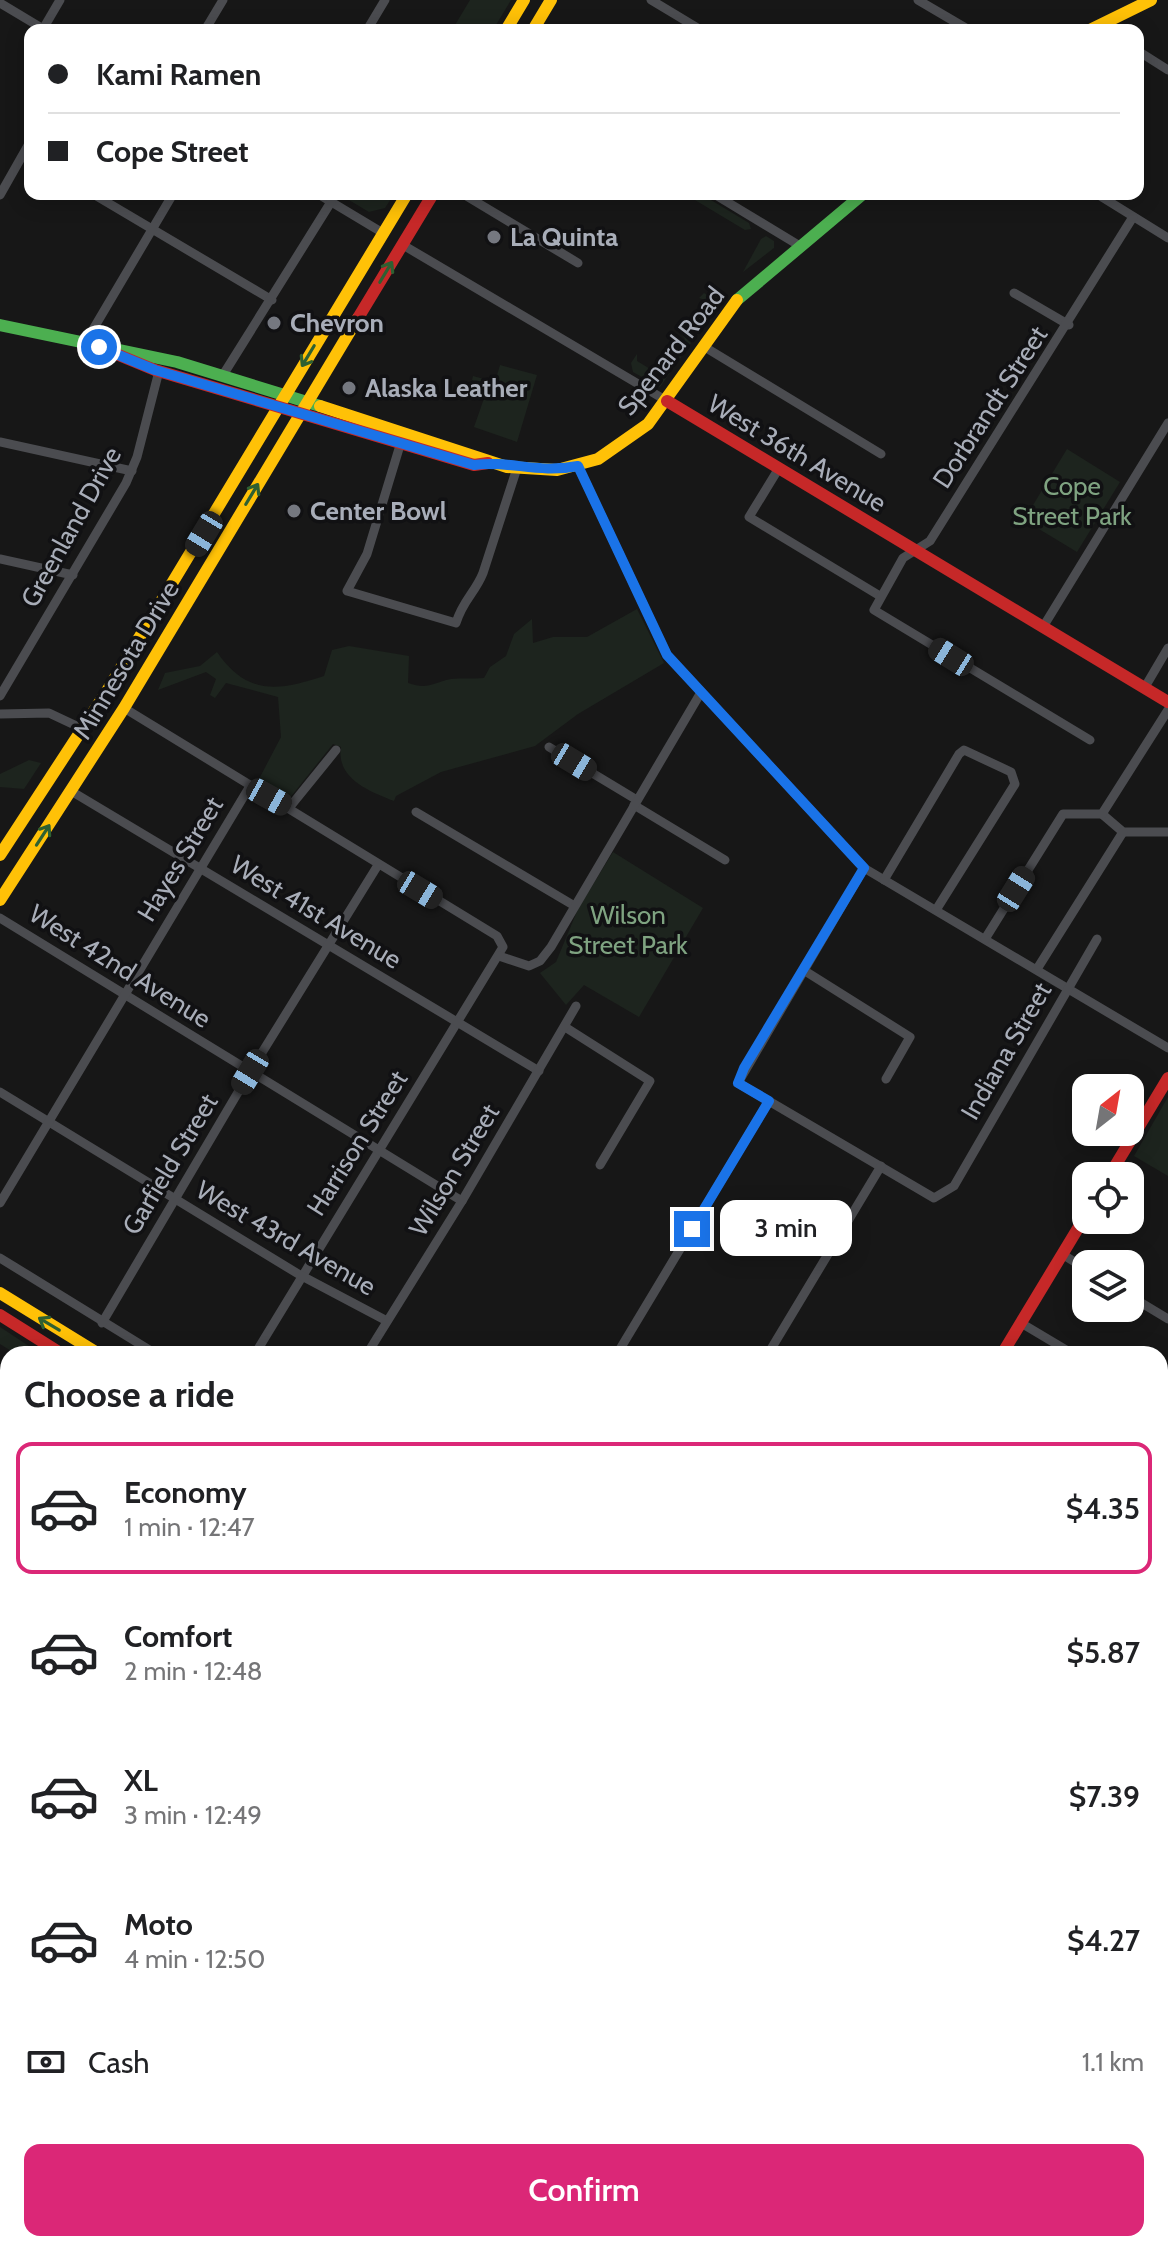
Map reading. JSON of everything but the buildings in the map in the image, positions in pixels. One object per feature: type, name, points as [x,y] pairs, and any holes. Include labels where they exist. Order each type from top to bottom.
[{"type":"main road","points":[[510,24],[524,0]]},
{"type":"main road","points":[[537,24],[551,0]]},
{"type":"main road","points":[[1106,24],[1151,0]]},
{"type":"main road","name":"Minnesota Drive","points":[[0,855],[83,729],[403,200]]},
{"type":"main road","name":"Minnesota Drive","points":[[0,900],[124,708],[429,200]]},
{"type":"main road","name":"Spenard Road","points":[[304,407],[462,450],[488,463],[557,470],[578,466],[621,446],[648,424],[745,291],[856,200]]},
{"type":"main road","name":"Spenard Road","points":[[0,325],[101,347],[159,371],[282,400],[474,465],[488,463]]},
{"type":"main road","name":"Spenard Road","points":[[101,347],[127,349],[223,375],[282,400]]},
{"type":"main road","name":"West 36th Avenue","points":[[667,401],[1168,702]]},
{"type":"main road","points":[[1117,1162],[1168,1078]]},
{"type":"main road","points":[[1007,1346],[1074,1234]]},
{"type":"main road","points":[[0,1293],[86,1346]]},
{"type":"main road","points":[[0,1315],[49,1346]]},
{"type":"street","points":[[47,24],[60,0]]},
{"type":"street","points":[[209,24],[223,0]]},
{"type":"street","points":[[371,24],[385,0]]},
{"type":"street","points":[[651,0],[691,24]]},
{"type":"street","points":[[918,0],[959,24]]},
{"type":"street","points":[[0,3],[36,24]]},
{"type":"street","points":[[1144,55],[1168,70]]},
{"type":"street","points":[[0,195],[24,159]]},
{"type":"street","points":[[103,200],[272,300]]},
{"type":"street","points":[[85,343],[170,200]]},
{"type":"street","points":[[328,200],[383,233]]},
{"type":"street","points":[[473,200],[578,263]]},
{"type":"street","points":[[724,200],[800,246]]},
{"type":"street","points":[[1106,200],[1168,238]]},
{"type":"street","points":[[223,375],[331,202]]},
{"type":"street","name":"Dorbrandt Street","points":[[1090,740],[874,610],[903,558],[930,541],[1069,325],[1133,217]]},
{"type":"street","name":"West 36th Avenue","points":[[403,245],[667,401]]},
{"type":"street","points":[[1014,293],[1069,325]]},
{"type":"street","points":[[703,346],[881,454]]},
{"type":"street","name":"Greenland Drive","points":[[0,696],[132,471],[159,371]]},
{"type":"street","points":[[1043,627],[1168,423]]},
{"type":"street","points":[[0,442],[132,471]]},
{"type":"street","points":[[401,442],[367,554],[347,591],[456,623],[464,599],[478,586],[517,468]]},
{"type":"street","points":[[578,466],[667,655],[864,868],[1168,1048]]},
{"type":"street","points":[[779,468],[749,517],[880,596]]},
{"type":"street","points":[[0,559],[73,575]]},
{"type":"street","points":[[1145,687],[1168,648]]},
{"type":"street","points":[[124,708],[497,936],[503,947],[499,956],[529,966],[540,961],[700,694]]},
{"type":"street","points":[[1102,814],[1168,710]]},
{"type":"street","points":[[0,714],[49,713],[83,729]]},
{"type":"street","points":[[549,747],[725,860]]},
{"type":"street","points":[[289,808],[336,750]]},
{"type":"street","points":[[884,880],[959,754],[964,750],[1011,772],[1015,784],[936,910]]},
{"type":"street","name":"Hayes Street","points":[[0,1203],[250,786]]},
{"type":"street","name":"West 41st Avenue","points":[[71,791],[539,1071]]},
{"type":"street","points":[[416,812],[573,905]]},
{"type":"street","points":[[985,939],[1063,814],[1102,814],[1123,832],[1168,832]]},
{"type":"street","points":[[1037,969],[1123,832]]},
{"type":"street","name":"Garfield Street","points":[[102,1323],[250,1072],[378,865]]},
{"type":"street","points":[[773,1346],[881,1166],[738,1083],[744,1068],[805,971],[864,868]]},
{"type":"street","name":"West 42nd Avenue","points":[[0,918],[462,1201]]},
{"type":"street","name":"Indiana Street","points":[[881,1166],[934,1198],[954,1186],[1097,939]]},
{"type":"street","name":"Harrison Street","points":[[260,1346],[300,1275],[499,956]]},
{"type":"street","points":[[805,971],[910,1037],[886,1079]]},
{"type":"street","name":"Wilson Street","points":[[372,1346],[462,1201],[576,1006]]},
{"type":"street","points":[[565,1027],[650,1081],[600,1165]]},
{"type":"street","name":"West 43rd Avenue","points":[[0,1092],[300,1275],[387,1321]]},
{"type":"street","points":[[622,1346],[769,1101]]},
{"type":"street","points":[[1062,1254],[1072,1260]]},
{"type":"street","points":[[0,1258],[142,1346]]},
{"type":"street","points":[[1144,1304],[1168,1319]]},
{"type":"street","points":[[1021,1323],[1060,1346]]},
{"type":"green space","points":[[470,0],[511,0],[497,24],[456,24]]},
{"type":"green space","points":[[349,200],[390,200],[385,208],[369,212]]},
{"type":"green space","points":[[695,200],[711,200],[749,223],[751,229],[745,230]]},
{"type":"green space","points":[[766,236],[774,241],[774,248],[743,272],[761,239]]},
{"type":"green space","points":[[715,290],[722,298],[705,322],[692,315],[705,300],[699,298],[704,293],[711,297]]},
{"type":"green space","points":[[680,333],[691,343],[660,387],[633,372],[631,363],[637,354],[637,361],[655,372],[659,368],[666,370],[685,339]]},
{"type":"green space","points":[[500,365],[537,375],[517,442],[474,427],[488,387],[472,380],[473,376],[495,382]]},
{"type":"green space","name":"Cope Street Park","points":[[1067,449],[1120,482],[1077,552],[1024,520]]},
{"type":"green space","points":[[637,609],[664,663],[578,714],[535,746],[441,772],[396,796],[394,801],[356,782],[344,767],[341,747],[333,744],[289,799],[259,779],[281,737],[278,697],[226,683],[215,698],[210,695],[216,679],[206,672],[158,690],[165,673],[200,666],[217,652],[228,666],[252,683],[278,687],[293,685],[324,676],[332,650],[349,646],[409,656],[408,683],[415,685],[484,678],[490,667],[506,656],[514,634],[532,619],[533,643],[553,637],[587,637]]},
{"type":"green space","points":[[29,760],[41,763],[24,789],[0,787],[0,774]]},
{"type":"green space","name":"Wilson Street Park","points":[[613,852],[703,908],[639,1017],[584,985],[566,1005],[540,973],[556,962],[578,909]]},
{"type":"green space","points":[[1168,1097],[1168,1176],[1134,1156],[1140,1146],[1144,1146],[1144,1139]]},
{"type":"green space","points":[[0,1327],[29,1346],[3,1346],[0,1344]]},
{"type":"traffic: fast","points":[[737,300],[856,200]]},
{"type":"traffic: fast","points":[[0,325],[177,362],[320,406]]},
{"type":"traffic: slow","points":[[510,24],[524,0]]},
{"type":"traffic: slow","points":[[537,24],[551,0]]},
{"type":"traffic: slow","points":[[1102,24],[1151,0]]},
{"type":"traffic: slow","points":[[0,855],[107,691],[403,200]]},
{"type":"traffic: slow","points":[[320,406],[507,467],[557,470],[598,459],[648,424],[737,300]]},
{"type":"traffic: slow","points":[[0,900],[124,708],[358,318]]},
{"type":"traffic: slow","points":[[0,1293],[86,1346]]},
{"type":"traffic: jam","points":[[358,318],[429,200]]},
{"type":"traffic: jam","points":[[109,351],[155,370],[474,465],[488,463]]},
{"type":"traffic: jam","points":[[667,401],[1168,702]]},
{"type":"traffic: jam","points":[[1117,1162],[1168,1078]]},
{"type":"traffic: jam","points":[[1007,1346],[1075,1234]]},
{"type":"traffic: jam","points":[[0,1315],[49,1346]]},
{"type":"place","name":"La Quinta","points":[[494,237]]},
{"type":"place","name":"Chevron","points":[[274,323]]},
{"type":"place","name":"Alaska Leather","points":[[349,388]]},
{"type":"place","name":"Center Bowl","points":[[294,511]]},
{"type":"route","points":[[99,347],[155,370],[474,465],[488,463],[540,471],[578,466],[667,655],[864,868],[805,971],[744,1068],[738,1083],[769,1101],[692,1229]]}]
